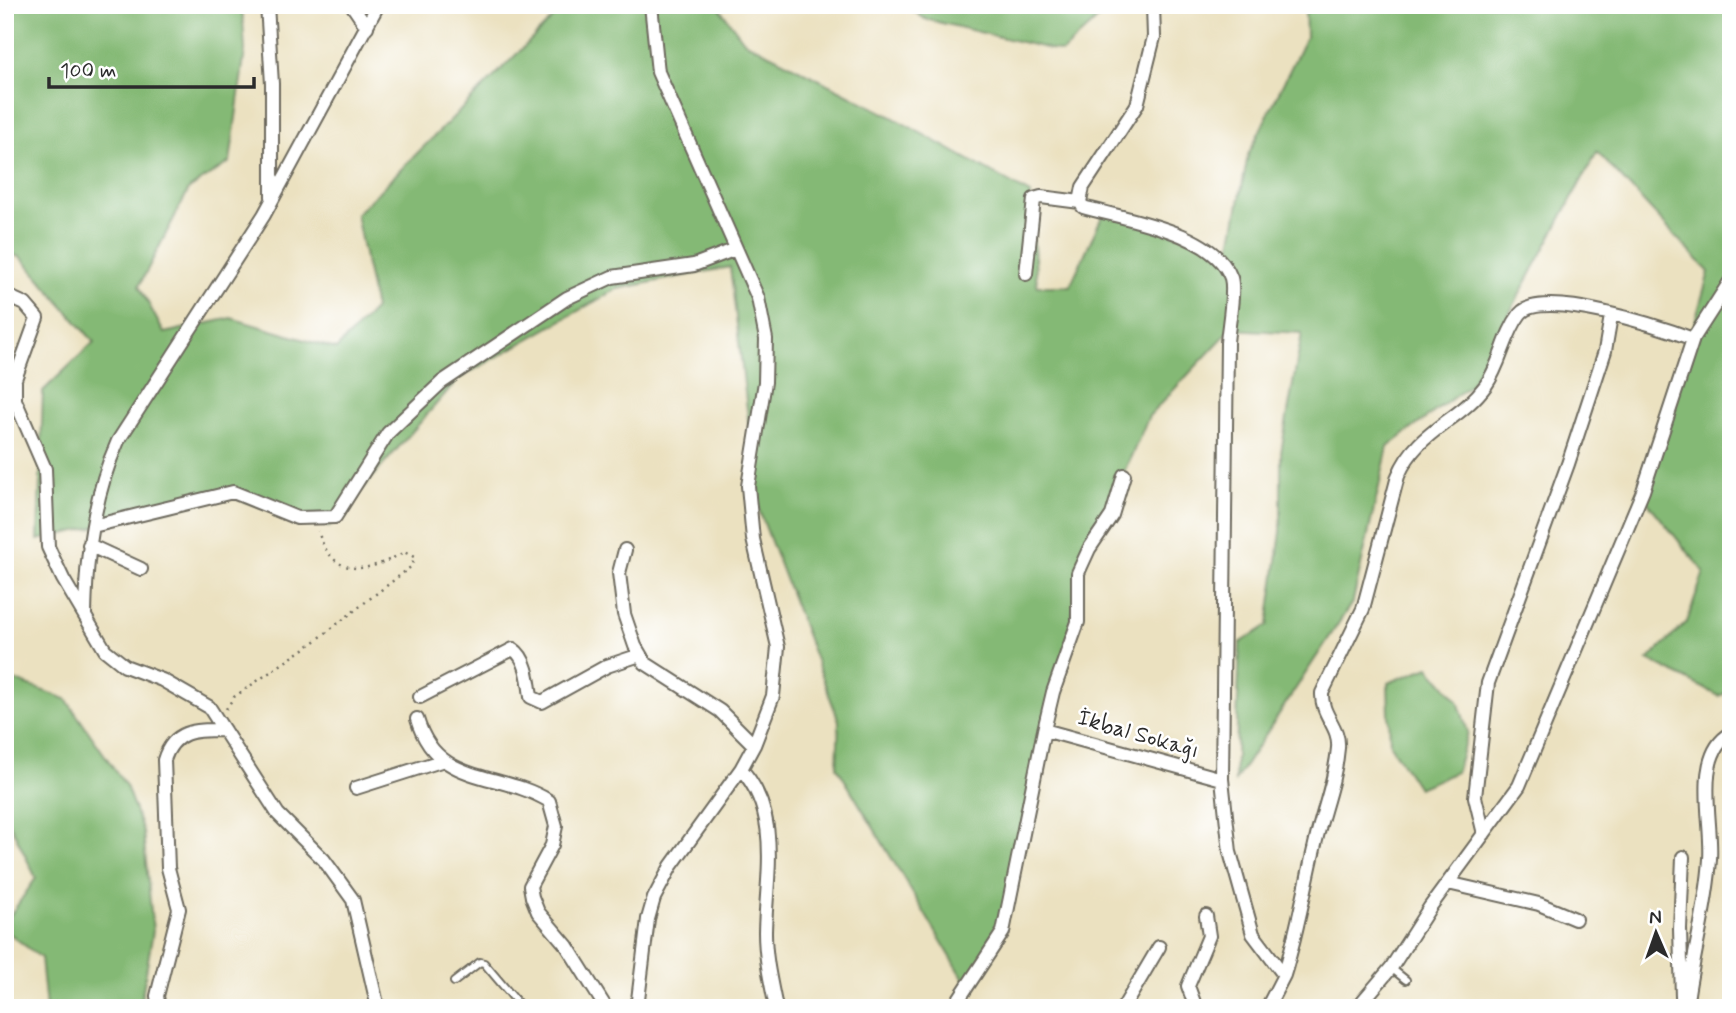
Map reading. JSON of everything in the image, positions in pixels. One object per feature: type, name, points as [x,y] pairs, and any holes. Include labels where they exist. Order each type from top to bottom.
[{"type":"street","points":[[267,5],[272,83],[272,200]]},
{"type":"street","points":[[352,5],[367,27]]},
{"type":"street","points":[[85,614],[89,545],[106,468],[118,441],[272,200],[379,5]]},
{"type":"street","points":[[637,1008],[648,919],[654,898],[692,834],[741,769],[754,744],[773,696],[778,647],[753,538],[748,486],[765,382],[766,339],[758,298],[658,72],[651,5]]},
{"type":"street","points":[[1153,5],[1154,37],[1137,105],[1083,187],[1080,202],[1083,207],[1192,241],[1221,258],[1232,280],[1227,343],[1222,779],[1230,852],[1253,934],[1284,975]]},
{"type":"street","points":[[1026,274],[1034,199],[1041,197],[1080,202]]},
{"type":"street","points":[[93,526],[233,492],[297,518],[335,517],[388,433],[397,424],[442,382],[555,306],[612,277],[694,265],[736,249]]},
{"type":"street","points":[[1357,1008],[1391,968],[1448,883],[1519,786],[1643,491],[1693,339],[1731,280]]},
{"type":"street","points":[[5,295],[25,304],[37,318],[10,400],[45,469],[48,547],[62,579],[105,650],[125,666],[162,680],[209,707],[278,814],[324,860],[353,900],[378,1008]]},
{"type":"street","points":[[1267,1008],[1284,975],[1300,923],[1314,848],[1334,777],[1337,732],[1321,706],[1322,694],[1363,609],[1406,455],[1486,385],[1522,311],[1551,304],[1637,319],[1693,339]]},
{"type":"street","points":[[1484,834],[1475,797],[1488,683],[1568,464],[1605,351],[1611,316]]},
{"type":"street","points":[[953,1008],[963,988],[1003,932],[1053,692],[1078,622],[1078,573],[1089,549],[1112,515],[1124,475]]},
{"type":"street","points":[[89,545],[141,569]]},
{"type":"street","points":[[625,550],[619,573],[619,586],[624,614],[645,663],[720,710],[754,744]]},
{"type":"street","points":[[420,697],[513,649],[518,652],[528,673],[531,697],[542,702],[607,666],[640,655]]},
{"type":"street","points":[[416,719],[421,735],[441,761],[460,771],[534,792],[548,801],[556,826],[552,845],[530,886],[531,897],[606,1008]]},
{"type":"street","points":[[159,1008],[157,996],[179,909],[168,868],[164,760],[169,745],[177,738],[195,730],[221,725]]},
{"type":"street","name":"İkbal Sokağı","points":[[1044,730],[1222,779]]},
{"type":"street","points":[[1685,1008],[1710,858],[1708,776],[1717,743],[1727,736],[1731,737]]},
{"type":"street","points":[[356,789],[441,761]]},
{"type":"street","points":[[741,769],[759,796],[769,838],[766,954],[776,1008]]},
{"type":"street","points":[[1683,858],[1680,940],[1685,1008]]},
{"type":"street","points":[[1448,883],[1539,904],[1576,919]]},
{"type":"street","points":[[1196,1008],[1188,986],[1209,936],[1206,916]]},
{"type":"street","points":[[1123,1008],[1159,947]]},
{"type":"lane","points":[[454,982],[480,962],[484,963],[522,1008]]},
{"type":"lane","points":[[1391,968],[1405,979]]},
{"type":"path","points":[[221,725],[234,697],[333,628],[412,566],[414,557],[404,552],[376,568],[363,570],[349,567],[330,555],[317,527]]},
{"type":"green space","points":[[5,5],[242,5],[245,50],[230,162],[189,189],[139,286],[164,333],[231,318],[336,349],[375,309],[356,214],[566,5],[717,5],[744,41],[890,116],[1030,194],[1037,286],[1070,286],[1104,212],[1230,251],[1248,155],[1306,37],[1305,5],[1731,5],[1731,691],[1719,696],[1648,660],[1687,622],[1704,572],[1645,499],[1709,272],[1597,152],[1471,384],[1388,447],[1353,601],[1235,781],[1240,643],[1268,625],[1281,532],[1281,452],[1302,333],[1231,329],[1149,416],[1086,557],[1001,925],[967,984],[837,767],[839,721],[759,510],[730,267],[617,289],[458,379],[329,527],[228,496],[38,540],[43,391],[94,342],[21,257],[5,253]]},
{"type":"green space","points":[[905,5],[1113,5],[1062,52],[925,19]]},
{"type":"green space","points":[[1429,667],[1458,701],[1468,732],[1456,772],[1418,788],[1390,745],[1388,683]]},
{"type":"green space","points":[[5,677],[66,699],[126,786],[143,832],[153,931],[140,1008],[46,1008],[41,958],[5,930],[5,923],[36,878],[11,826],[5,822]]}]
